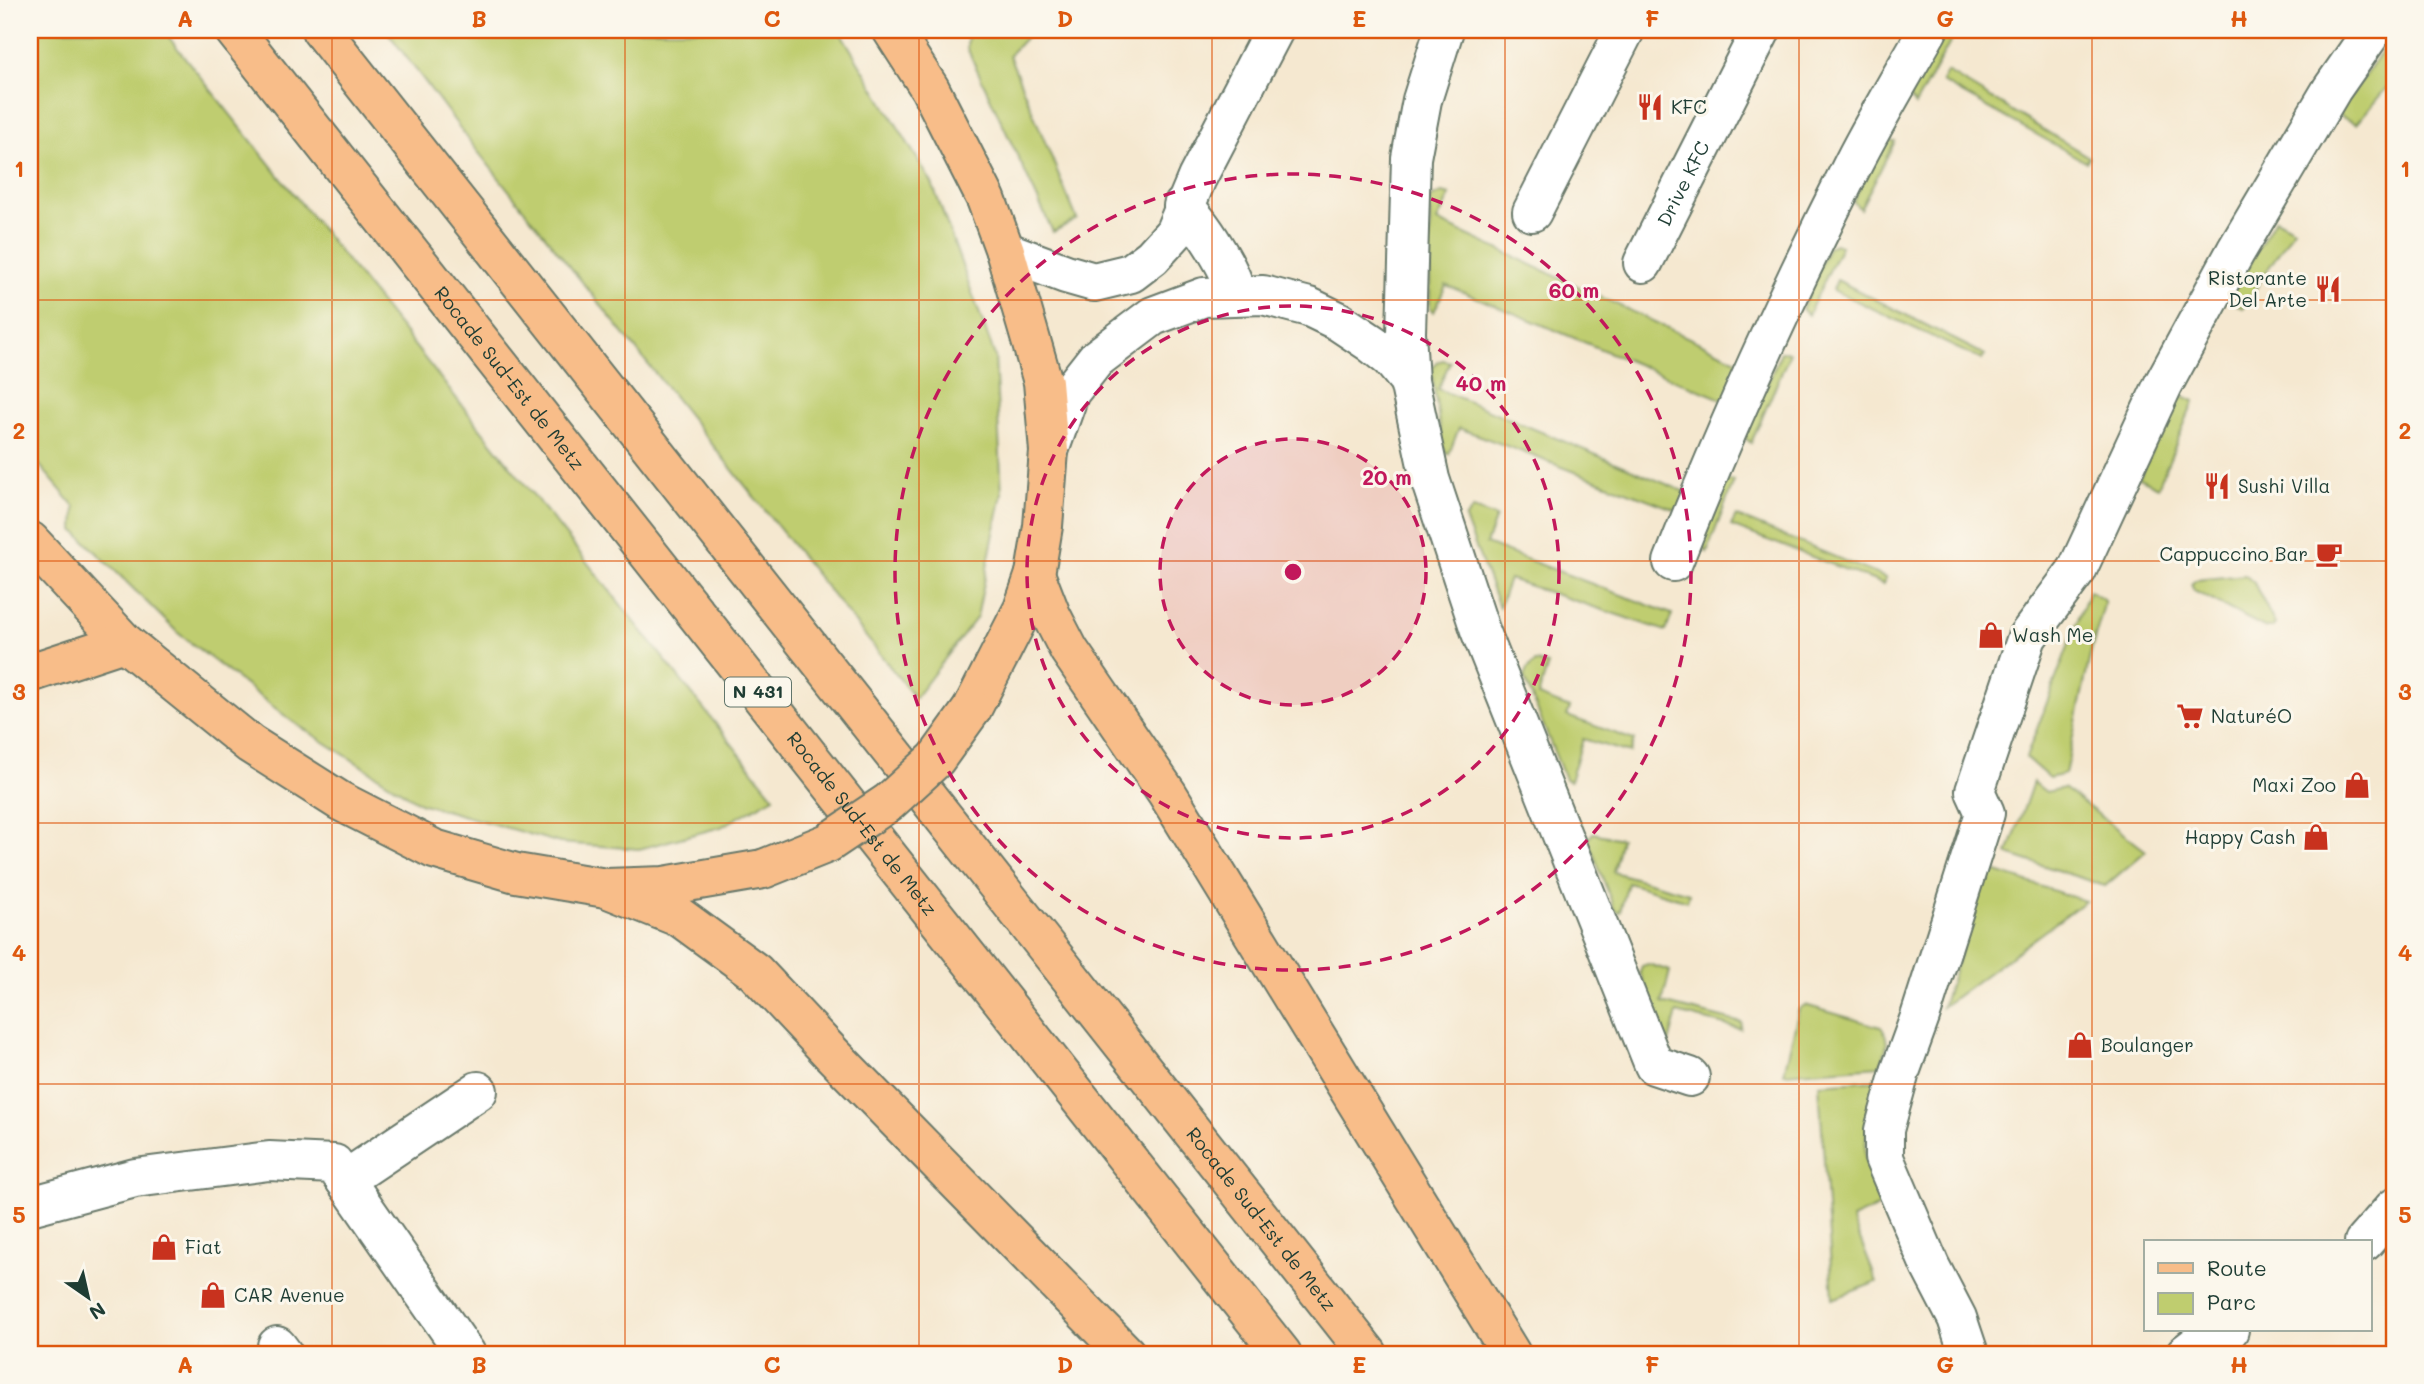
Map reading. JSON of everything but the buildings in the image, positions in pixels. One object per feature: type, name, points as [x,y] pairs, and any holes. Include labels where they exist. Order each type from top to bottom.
[{"type":"main road","name":"Rocade Sud-Est de Metz","points":[[234,30],[1282,1354]]},
{"type":"main road","name":"Rocade Sud-Est de Metz","points":[[321,30],[1368,1354]]},
{"type":"main road","points":[[30,541],[124,642],[250,744],[340,801],[433,849],[516,873],[606,888],[664,887],[763,869],[828,843],[888,802],[936,759],[972,709],[1023,609],[1035,574],[1043,526],[1049,451],[1043,383],[1005,251],[986,199],[900,33]]},
{"type":"main road","points":[[1035,574],[1051,615],[1069,650],[1174,804],[1511,1354]]},
{"type":"main road","points":[[30,673],[124,642]]},
{"type":"main road","points":[[606,888],[681,918],[755,972],[832,1055],[1126,1354]]},
{"type":"lane","points":[[1005,251],[1094,282],[1131,273],[1152,257],[1174,233],[1184,206],[1274,30]]},
{"type":"lane","points":[[1444,30],[1422,100],[1411,158],[1406,333],[1409,381],[1430,479],[1480,630],[1600,936],[1654,1065],[1690,1077]]},
{"type":"lane","points":[[1532,212],[1625,30]]},
{"type":"lane","name":"Drive KFC","points":[[1643,263],[1761,30]]},
{"type":"lane","points":[[1673,562],[1717,452],[1775,323],[1853,164],[1928,30]]},
{"type":"lane","points":[[1969,1354],[1956,1318],[1930,1266],[1884,1158],[1884,1130],[1900,1072],[1985,813],[1975,791],[2028,637],[2077,570],[2163,385],[2236,251],[2332,89],[2373,30]]},
{"type":"lane","points":[[1184,206],[1195,216],[1234,281],[1236,294]]},
{"type":"lane","points":[[1049,451],[1070,392],[1104,352],[1153,316],[1204,297],[1263,295],[1309,307],[1338,321],[1390,358],[1409,381]]},
{"type":"lane","points":[[345,1180],[478,1091]]},
{"type":"lane","points":[[30,1206],[135,1178],[269,1161],[334,1164],[466,1354]]},
{"type":"lane","points":[[2366,1240],[2394,1208]]},
{"type":"lane","points":[[2185,1354],[2198,1344],[2225,1332]]},
{"type":"green space","points":[[30,30],[163,30],[774,797],[721,827],[639,849],[560,843],[420,803],[293,722],[178,633],[74,530],[75,507],[30,454]]},
{"type":"green space","points":[[386,30],[839,30],[932,183],[995,356],[1002,494],[977,617],[915,698],[475,148]]},
{"type":"green space","points":[[968,30],[1033,30],[1009,55],[1077,219],[1053,232],[967,48]]},
{"type":"green space","points":[[2394,33],[2394,79],[2356,124],[2338,115]]},
{"type":"green space","points":[[1940,38],[1952,39],[1915,105],[1908,95]]},
{"type":"green space","points":[[1947,72],[2089,157],[2086,162],[1942,82]]},
{"type":"green space","points":[[1884,140],[1895,141],[1860,209],[1853,201]]},
{"type":"green space","points":[[1442,193],[1450,195],[1437,221],[1743,363],[1726,401],[1446,285],[1434,312],[1430,309],[1430,198]]},
{"type":"green space","points":[[2275,219],[2294,229],[2243,308],[2229,300]]},
{"type":"green space","points":[[1835,244],[1841,246],[1808,315],[1802,309],[1828,247]]},
{"type":"green space","points":[[1837,280],[1985,355],[1982,360],[1833,290]]},
{"type":"green space","points":[[1781,352],[1790,353],[1751,443],[1744,437]]},
{"type":"green space","points":[[1436,362],[1450,362],[1438,389],[1688,493],[1681,512],[1459,428],[1447,454],[1443,447],[1431,369]]},
{"type":"green space","points":[[2179,394],[2194,401],[2158,487],[2139,478]]},
{"type":"green space","points":[[1726,480],[1734,481],[1707,552],[1700,544]]},
{"type":"green space","points":[[1473,509],[1496,517],[1486,544],[1672,614],[1666,631],[1509,579],[1499,607],[1465,519]]},
{"type":"green space","points":[[1736,516],[1886,578],[1883,584],[1731,526]]},
{"type":"green space","points":[[2245,575],[2254,583],[2275,624],[2272,628],[2266,628],[2194,591],[2191,584],[2196,580]]},
{"type":"green space","points":[[2089,591],[2105,601],[2091,651],[2065,774],[2049,778],[2026,758]]},
{"type":"green space","points":[[1535,662],[1548,665],[1538,696],[1570,708],[1567,716],[1634,740],[1630,753],[1583,739],[1570,781],[1565,779],[1524,677]]},
{"type":"green space","points":[[2033,782],[2046,792],[2064,788],[2146,851],[2105,886],[2008,854]]},
{"type":"green space","points":[[1593,833],[1621,839],[1613,872],[1689,893],[1687,901],[1628,883],[1620,912],[1615,911],[1588,839]]},
{"type":"green space","points":[[1988,869],[2085,901],[1942,1007]]},
{"type":"green space","points":[[1648,964],[1670,971],[1662,1003],[1742,1023],[1741,1029],[1677,1013],[1668,1046],[1640,973],[1642,966]]},
{"type":"green space","points":[[1805,1005],[1881,1027],[1887,1041],[1880,1066],[1784,1073],[1799,1009]]},
{"type":"green space","points":[[1877,1080],[1867,1120],[1865,1157],[1882,1205],[1852,1219],[1877,1282],[1833,1299],[1819,1084]]},
{"type":"place","name":"KFC","points":[[1650,107]]},
{"type":"place","name":"Ristorante Del Arte","points":[[2328,289]]},
{"type":"place","name":"Sushi Villa","points":[[2217,486]]},
{"type":"place","name":"Cappuccino Bar","points":[[2329,554]]},
{"type":"place","name":"Wash Me","points":[[1991,635]]},
{"type":"place","name":"NaturéO","points":[[2190,716]]},
{"type":"place","name":"Maxi Zoo","points":[[2357,785]]},
{"type":"place","name":"Happy Cash","points":[[2316,837]]},
{"type":"place","name":"Boulanger","points":[[2080,1045]]},
{"type":"place","name":"Fiat","points":[[164,1247]]},
{"type":"place","name":"CAR Avenue","points":[[213,1295]]}]
